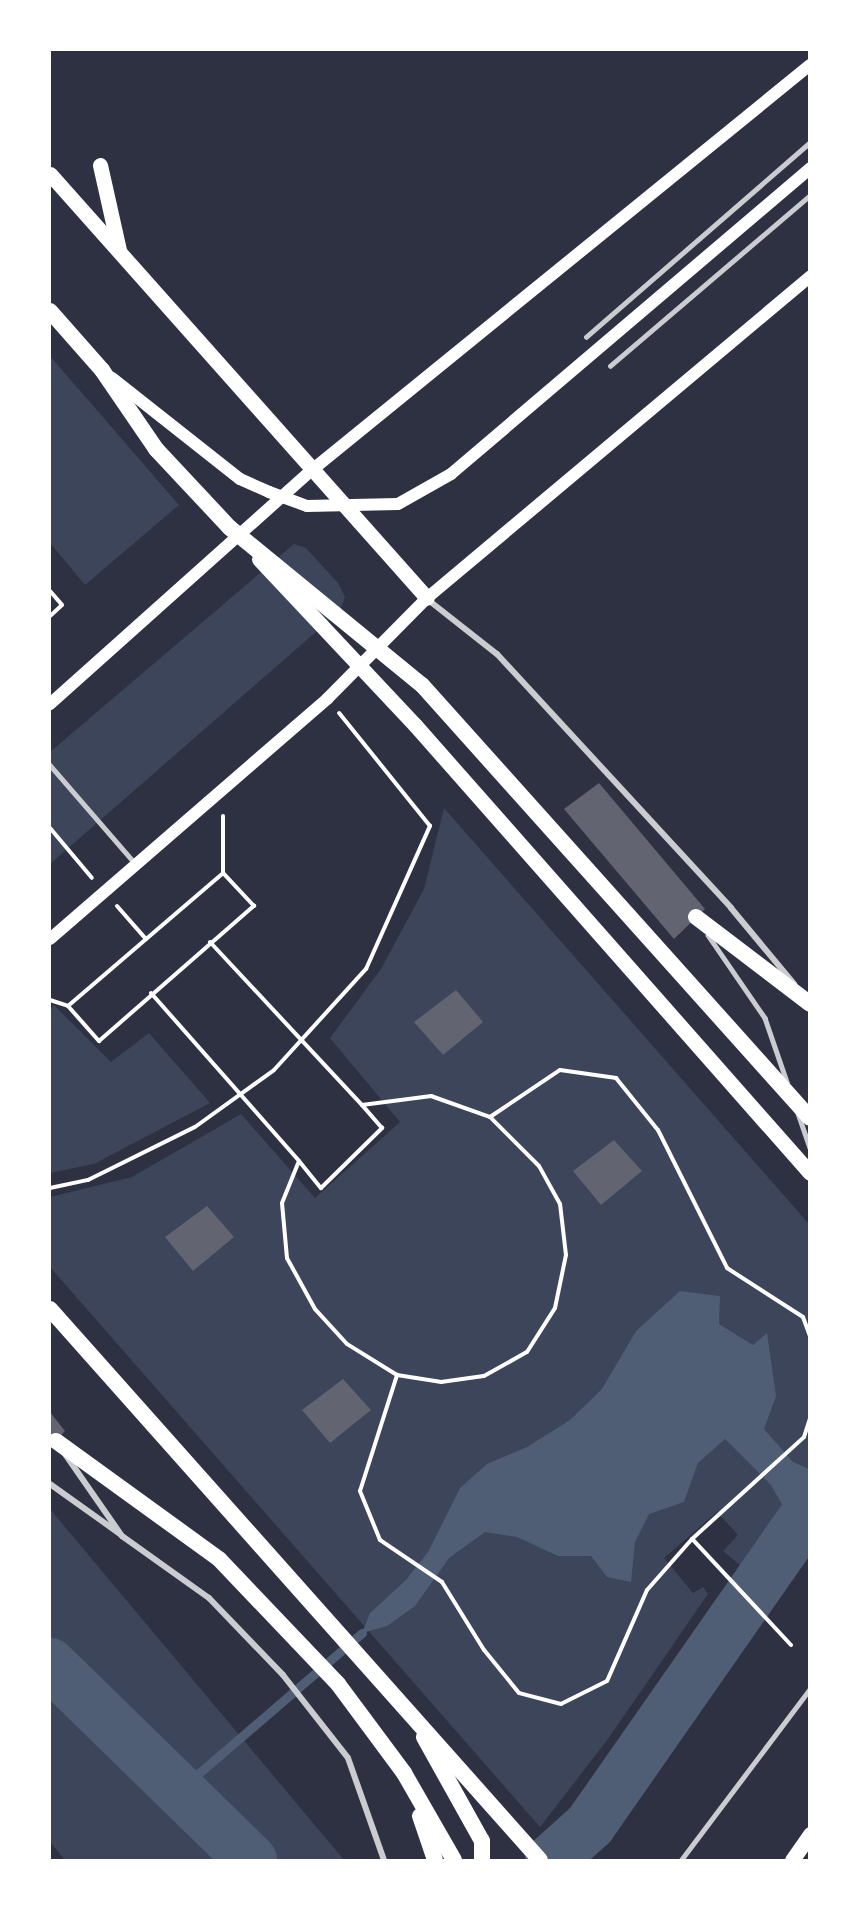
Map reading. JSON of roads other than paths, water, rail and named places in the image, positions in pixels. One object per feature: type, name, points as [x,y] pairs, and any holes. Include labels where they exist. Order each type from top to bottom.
[{"type":"highway","points":[[50,311],[102,370],[156,449],[230,528],[422,685],[810,1118]]},
{"type":"highway","points":[[696,917],[810,1003]]},
{"type":"highway","points":[[50,1308],[408,1707],[540,1860]]},
{"type":"highway","points":[[56,1441],[219,1559],[338,1684],[405,1773],[454,1860]]},
{"type":"highway","points":[[408,1707],[482,1841],[482,1860]]},
{"type":"highway","points":[[405,1773],[435,1860]]},
{"type":"main road","points":[[50,704],[312,470],[810,65]]},
{"type":"main road","points":[[100,165],[120,253]]},
{"type":"main road","points":[[102,370],[240,479],[307,506],[398,504],[451,474],[810,168]]},
{"type":"main road","points":[[50,174],[427,598]]},
{"type":"main road","points":[[50,939],[327,699],[427,598],[810,277]]},
{"type":"main road","points":[[230,528],[415,725],[810,1173]]},
{"type":"main road","points":[[792,1860],[810,1834]]},
{"type":"street","points":[[427,598],[497,654],[731,908],[810,1003]]},
{"type":"street","points":[[56,1441],[122,1536]]},
{"type":"street","points":[[50,1484],[81,1510],[122,1536],[209,1598],[283,1675],[348,1758],[384,1860]]},
{"type":"lane","points":[[586,337],[810,142]]},
{"type":"lane","points":[[610,366],[810,195]]},
{"type":"lane","points":[[50,765],[136,865]]},
{"type":"lane","points":[[696,917],[765,1018],[810,1147]]},
{"type":"lane","points":[[681,1860],[810,1689]]},
{"type":"waterway","points":[[551,1860],[590,1825],[810,1510]]},
{"type":"waterway","points":[[177,1792],[362,1633]]},
{"type":"waterway","points":[[50,1664],[251,1860]]}]
